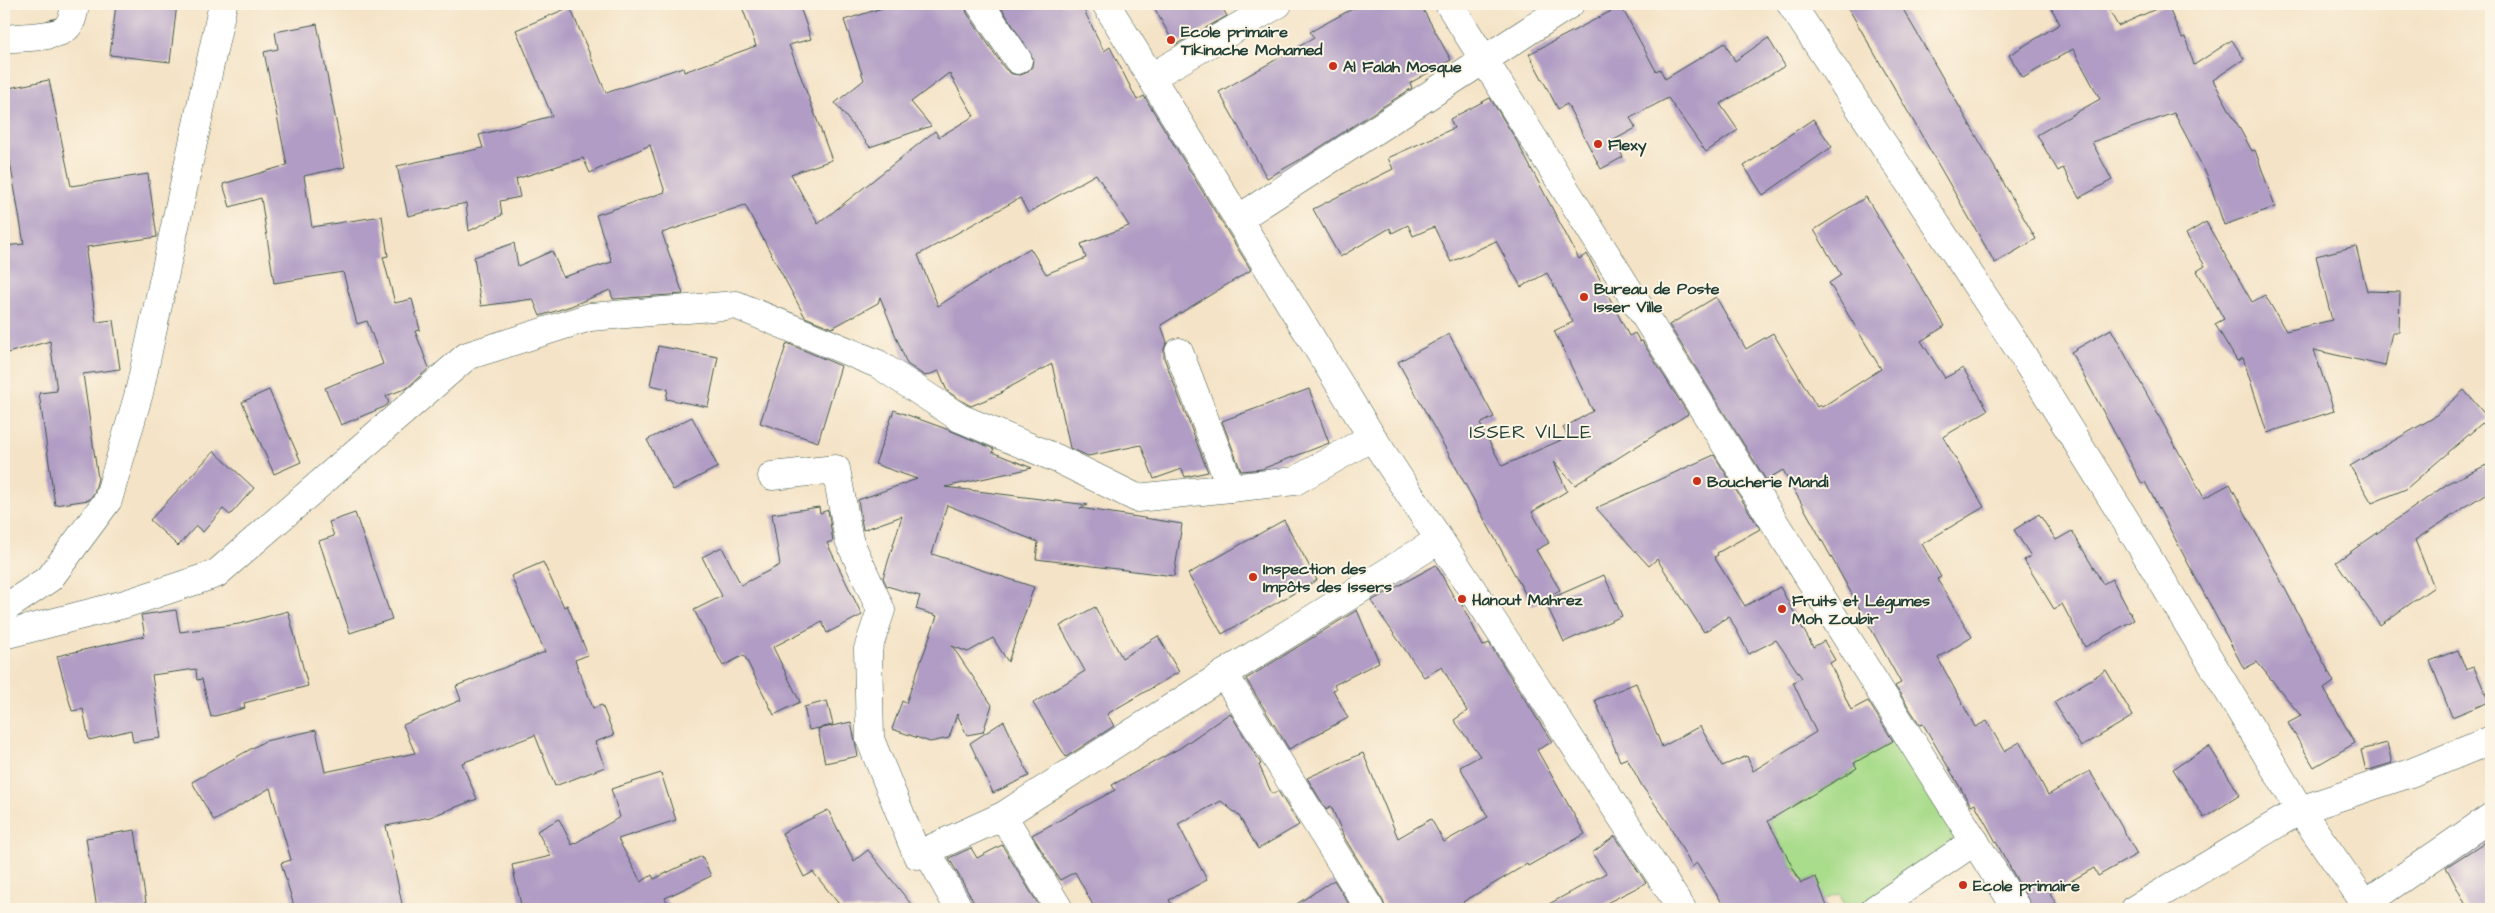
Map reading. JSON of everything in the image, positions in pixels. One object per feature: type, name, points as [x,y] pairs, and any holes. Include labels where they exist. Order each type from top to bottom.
[{"type":"street","points":[[4,39],[61,33],[68,26],[73,14],[74,4]]},
{"type":"street","points":[[4,609],[50,578],[108,500],[139,393],[222,4]]},
{"type":"street","points":[[980,4],[1018,60]]},
{"type":"street","points":[[1106,4],[1372,437],[1682,909]]},
{"type":"street","points":[[1150,77],[1278,4]]},
{"type":"street","points":[[1449,4],[2018,909]]},
{"type":"street","points":[[1238,219],[1570,4]]},
{"type":"street","points":[[1791,4],[2020,351],[2126,521],[2300,810],[2367,906],[2491,818]]},
{"type":"street","points":[[4,634],[125,604],[216,574],[467,356],[590,317],[736,305],[878,364],[960,418],[1058,459],[1137,498],[1295,481],[1372,437]]},
{"type":"street","points":[[1179,352],[1231,488]]},
{"type":"street","points":[[772,476],[836,470],[849,540],[880,610],[868,649],[870,739],[917,855],[1003,816],[1224,674],[1439,540]]},
{"type":"street","points":[[1224,674],[1370,909]]},
{"type":"street","points":[[2135,909],[2300,810],[2408,774],[2491,740]]},
{"type":"street","points":[[1003,816],[1059,909]]},
{"type":"street","points":[[1875,909],[1975,841]]},
{"type":"street","points":[[927,851],[959,909]]},
{"type":"green space","points":[[1908,733],[1975,841],[1875,909],[1845,909],[1840,894],[1824,900],[1816,877],[1804,882],[1790,863],[1769,822],[1771,819],[1763,802],[1794,806],[1857,768],[1856,762]]},
{"type":"building","points":[[116,4],[177,4],[170,62],[110,55]]},
{"type":"building","points":[[741,4],[799,4],[811,39],[789,45],[832,160],[791,174],[818,224],[935,131],[939,137],[974,116],[949,73],[911,102],[931,126],[870,147],[835,103],[864,80],[844,20],[895,4],[965,4],[967,13],[1005,69],[1012,74],[1020,75],[1026,73],[1032,67],[1033,58],[999,4],[1081,4],[1104,51],[1110,47],[1137,100],[1144,96],[1251,270],[1161,325],[1167,342],[1164,349],[1164,358],[1208,472],[1185,477],[1182,469],[1154,479],[1141,445],[1088,456],[1070,448],[1052,364],[1002,393],[971,406],[967,404],[947,391],[939,371],[925,376],[907,364],[880,297],[878,303],[832,328],[805,317],[745,205],[662,233],[683,294],[613,299],[610,290],[540,316],[533,299],[481,306],[474,257],[514,243],[518,266],[552,251],[563,277],[612,262],[596,215],[665,192],[650,145],[590,173],[583,158],[516,179],[520,197],[500,201],[502,215],[469,231],[466,203],[408,216],[397,166],[483,148],[479,135],[552,116],[516,30],[570,7],[606,93],[683,67],[684,72],[756,46]],"holes":[[[1096,174],[1129,226],[1081,244],[1086,258],[1046,274],[1030,248],[938,306],[918,255],[1020,198],[1028,213]]]},
{"type":"building","points":[[1152,4],[1220,4],[1227,16],[1175,45]]},
{"type":"building","points":[[1361,4],[1420,4],[1451,60],[1410,83],[1412,88],[1305,157],[1267,178],[1219,92],[1314,38],[1310,32]]},
{"type":"building","points":[[1846,4],[1900,4],[2036,239],[1995,263]]},
{"type":"building","points":[[2049,4],[2106,4],[2118,26],[2167,4],[2182,38],[2185,37],[2194,65],[2232,40],[2244,59],[2213,80],[2252,151],[2255,150],[2275,207],[2224,225],[2207,175],[2174,113],[2092,142],[2112,180],[2079,198],[2063,168],[2058,171],[2037,135],[2100,99],[2073,49],[2023,78],[2009,55],[2060,24]]},
{"type":"building","points":[[1621,6],[1656,71],[1660,69],[1665,79],[1725,43],[1735,61],[1768,38],[1785,66],[1720,104],[1738,130],[1706,152],[1668,98],[1630,118],[1636,128],[1614,140],[1623,157],[1601,169],[1567,104],[1558,109],[1529,54]]},
{"type":"building","points":[[317,24],[345,167],[304,176],[312,227],[382,216],[388,256],[383,257],[395,303],[412,299],[420,330],[415,331],[429,368],[407,388],[386,396],[389,403],[384,407],[341,425],[325,388],[383,364],[367,321],[357,324],[343,272],[274,283],[261,198],[230,207],[223,184],[287,165],[264,52],[278,49],[275,32]]},
{"type":"building","points":[[49,80],[71,186],[148,174],[157,237],[87,247],[88,252],[86,252],[96,322],[113,320],[120,369],[83,374],[98,479],[94,493],[89,500],[55,505],[39,393],[57,391],[50,341],[4,354],[4,246],[24,244],[4,126],[4,89]]},
{"type":"building","points":[[1490,98],[1515,138],[1579,259],[1587,254],[1629,336],[1635,333],[1640,342],[1642,341],[1688,414],[1575,485],[1554,462],[1567,491],[1532,512],[1549,543],[1536,550],[1560,590],[1532,606],[1398,362],[1449,334],[1494,417],[1480,424],[1502,466],[1568,437],[1563,428],[1593,411],[1554,331],[1573,322],[1547,273],[1521,287],[1496,241],[1451,262],[1434,227],[1413,236],[1408,225],[1392,233],[1390,228],[1340,257],[1313,209],[1393,169],[1388,158],[1454,128],[1450,119]]},
{"type":"building","points":[[1813,119],[1832,147],[1763,195],[1744,166]]},
{"type":"building","points":[[1866,197],[1945,326],[1921,341],[1945,378],[1963,368],[1988,410],[1943,437],[1984,507],[1922,544],[1941,577],[1937,579],[1972,637],[1938,658],[1975,727],[1987,721],[2004,751],[2020,742],[2048,795],[2090,771],[2137,854],[2098,876],[2094,868],[2050,893],[2059,909],[2033,909],[1975,804],[1971,806],[1923,724],[1920,725],[1895,686],[1901,683],[1783,470],[1766,480],[1669,325],[1716,297],[1746,349],[1773,333],[1817,407],[1820,405],[1822,407],[1881,369],[1829,283],[1841,275],[1814,230]]},
{"type":"building","points":[[2206,222],[2252,302],[2265,295],[2286,331],[2332,320],[2316,256],[2356,246],[2367,291],[2400,292],[2399,332],[2392,332],[2385,366],[2314,350],[2334,411],[2267,433],[2243,358],[2237,361],[2215,324],[2224,319],[2197,271],[2205,266],[2186,234]]},
{"type":"building","points":[[2111,329],[2204,498],[2230,484],[2334,682],[2324,689],[2355,743],[2314,767],[2288,723],[2301,716],[2257,662],[2244,669],[2145,482],[2142,484],[2071,352]]},
{"type":"building","points":[[787,343],[841,366],[818,442],[760,423]]},
{"type":"building","points":[[658,346],[718,357],[708,407],[666,399],[668,389],[650,385]]},
{"type":"building","points":[[1309,389],[1329,443],[1262,469],[1241,471],[1222,421]]},
{"type":"building","points":[[269,390],[301,462],[274,474],[242,402]]},
{"type":"building","points":[[2464,390],[2488,418],[2406,489],[2372,503],[2350,466],[2433,418]]},
{"type":"building","points":[[894,410],[949,430],[994,449],[992,452],[1032,468],[945,487],[1088,505],[1080,508],[1182,524],[1174,576],[1036,559],[1038,542],[947,505],[932,554],[1034,587],[1008,662],[993,638],[968,652],[952,646],[992,705],[983,732],[967,735],[957,714],[949,738],[930,742],[892,729],[902,701],[906,703],[937,616],[916,609],[920,596],[887,586],[883,578],[902,516],[863,530],[858,500],[917,479],[875,464]]},
{"type":"building","points":[[692,417],[718,467],[673,490],[647,440]]},
{"type":"building","points":[[214,451],[254,488],[230,515],[223,509],[203,532],[196,526],[178,546],[150,520]]},
{"type":"building","points":[[1714,455],[1760,529],[1717,553],[1718,555],[1714,557],[1745,606],[1780,587],[1813,647],[1824,641],[1835,660],[1830,663],[1851,710],[1868,701],[1893,741],[1854,763],[1857,768],[1768,821],[1801,883],[1816,877],[1828,909],[1726,909],[1697,863],[1692,867],[1667,821],[1642,786],[1627,758],[1620,761],[1595,700],[1636,683],[1662,747],[1700,726],[1722,766],[1747,756],[1753,771],[1816,732],[1793,682],[1802,678],[1776,640],[1749,654],[1729,616],[1704,632],[1657,559],[1649,566],[1596,508]]},
{"type":"building","points":[[2491,463],[2491,490],[2415,540],[2434,587],[2380,625],[2336,562],[2450,482]]},
{"type":"building","points":[[819,507],[820,513],[828,510],[833,541],[827,543],[862,615],[827,633],[822,622],[773,647],[800,702],[774,715],[744,655],[723,666],[694,610],[722,596],[702,557],[722,547],[741,585],[780,565],[772,514]]},
{"type":"building","points":[[355,513],[392,619],[350,633],[319,541],[334,536],[329,522]]},
{"type":"building","points":[[2039,514],[2056,540],[2072,531],[2103,584],[2112,579],[2134,620],[2085,647],[2062,604],[2054,609],[2024,560],[2031,556],[2014,530]]},
{"type":"building","name":"Inspection des Impôts des Issers","points":[[1284,520],[1317,580],[1222,634],[1188,574]]},
{"type":"building","points":[[543,562],[564,607],[567,605],[588,655],[575,660],[593,708],[602,705],[614,735],[595,742],[605,767],[555,786],[535,735],[462,763],[477,799],[430,817],[386,826],[403,909],[295,909],[281,863],[291,860],[270,788],[214,821],[192,782],[265,741],[316,730],[325,772],[415,753],[403,725],[461,700],[456,686],[545,652],[511,576]]},
{"type":"building","points":[[1436,565],[1456,601],[1459,599],[1483,646],[1489,643],[1552,742],[1537,750],[1585,834],[1528,866],[1527,864],[1463,902],[1467,909],[1386,909],[1344,837],[1331,806],[1326,809],[1307,778],[1363,753],[1398,838],[1431,819],[1444,842],[1488,817],[1460,767],[1480,756],[1454,720],[1467,711],[1442,667],[1424,677],[1371,601]]},
{"type":"building","points":[[1604,575],[1622,616],[1564,642],[1545,601]]},
{"type":"building","points":[[1095,607],[1122,658],[1158,636],[1179,672],[1107,714],[1114,726],[1066,757],[1033,703],[1085,671],[1060,626]]},
{"type":"building","points":[[176,610],[180,632],[239,624],[288,611],[308,686],[244,703],[245,708],[211,717],[202,679],[197,680],[196,669],[152,675],[161,738],[133,742],[131,730],[89,740],[83,709],[72,711],[57,656],[145,636],[141,615]]},
{"type":"building","points":[[1357,610],[1379,662],[1334,685],[1336,689],[1333,690],[1348,718],[1289,749],[1246,679]]},
{"type":"building","points":[[2458,650],[2466,670],[2474,667],[2489,702],[2452,717],[2430,661]]},
{"type":"building","points":[[2106,670],[2133,716],[2081,747],[2054,702]]},
{"type":"building","points":[[827,701],[833,725],[809,730],[804,707]]},
{"type":"building","points":[[1230,713],[1261,764],[1259,765],[1272,794],[1278,791],[1299,825],[1258,849],[1239,816],[1221,801],[1178,824],[1207,880],[1169,900],[1174,909],[1095,909],[1075,872],[1060,880],[1032,835],[1115,790],[1112,785],[1180,748]]},
{"type":"building","points":[[1004,721],[1029,776],[993,793],[970,743]]},
{"type":"building","points":[[851,722],[858,756],[825,763],[818,729]]},
{"type":"building","points":[[2387,743],[2392,763],[2366,771],[2361,750]]},
{"type":"building","points":[[2209,746],[2240,795],[2204,818],[2173,769]]},
{"type":"building","points":[[661,773],[676,820],[618,839],[641,882],[652,875],[654,879],[702,856],[711,876],[665,898],[671,909],[522,909],[512,865],[551,856],[537,831],[559,819],[572,845],[620,817],[611,789]]},
{"type":"building","points":[[828,810],[854,861],[868,850],[915,909],[843,909],[813,872],[804,877],[782,833]]},
{"type":"building","points":[[135,830],[147,909],[97,909],[86,838]]},
{"type":"building","points":[[1615,836],[1646,883],[1595,909],[1540,909],[1606,873],[1592,853]]},
{"type":"building","points":[[2491,838],[2491,909],[2468,909],[2446,867]]},
{"type":"building","points":[[1002,845],[1041,909],[975,909],[973,901],[949,858],[971,848],[977,858]]},
{"type":"building","points":[[1334,880],[1352,909],[1289,909]]},
{"type":"place","name":"Ecole primaire Tikinache Mohamed","points":[[1171,40]]},
{"type":"place","name":"Al Falah Mosque","points":[[1333,66]]},
{"type":"place","name":"Flexy","points":[[1598,144]]},
{"type":"place","name":"Bureau de Poste Isser Ville","points":[[1584,297]]},
{"type":"place","name":"Boucherie Mandi","points":[[1697,481]]},
{"type":"place","name":"Inspection des Impôts des Issers","points":[[1253,577]]},
{"type":"place","name":"Hanout Mahrez","points":[[1462,599]]},
{"type":"place","name":"Fruits et Légumes Moh Zoubir","points":[[1782,609]]},
{"type":"place","name":"Ecole primaire","points":[[1963,885]]},
{"type":"district","name":"ISSER VILLE","points":[[1531,431]]}]
